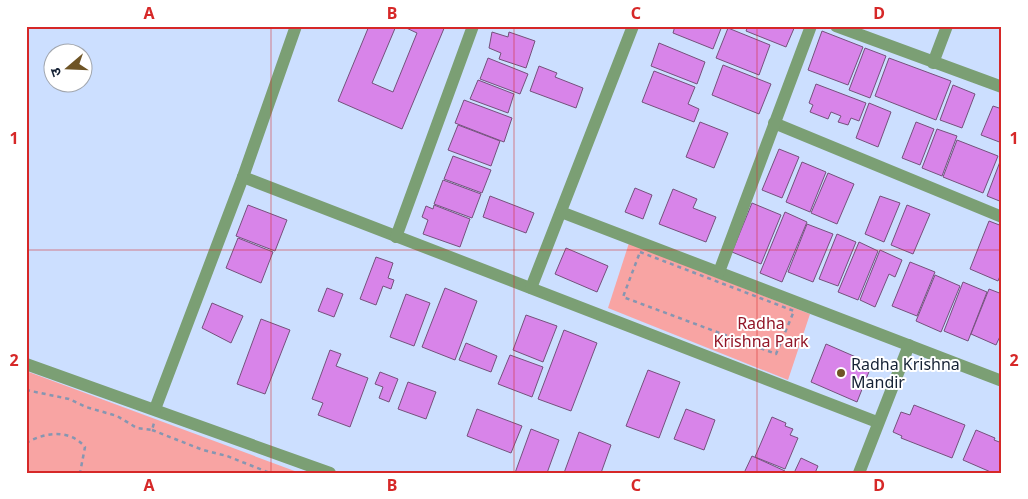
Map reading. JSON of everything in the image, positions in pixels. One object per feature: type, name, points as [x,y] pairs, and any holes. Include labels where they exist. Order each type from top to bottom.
[{"type":"street","points":[[155,414],[243,177],[296,26]]},
{"type":"street","points":[[396,237],[473,26]]},
{"type":"street","points":[[531,288],[633,26]]},
{"type":"street","points":[[719,272],[810,26]]},
{"type":"street","points":[[836,26],[1002,87]]},
{"type":"street","points":[[933,63],[947,26]]},
{"type":"street","points":[[774,123],[1002,217]]},
{"type":"street","points":[[243,177],[877,422]]},
{"type":"street","points":[[561,212],[1002,380]]},
{"type":"street","points":[[859,473],[877,422],[909,345]]},
{"type":"street","points":[[26,364],[155,414],[330,473]]},
{"type":"path","points":[[640,252],[794,311],[776,354],[623,297],[640,252]]},
{"type":"path","points":[[26,390],[69,399],[86,407],[117,416],[137,428],[152,430],[270,473]]},
{"type":"path","points":[[152,430],[155,414]]},
{"type":"path","points":[[26,443],[60,433],[78,439],[84,447],[80,473]]},
{"type":"green space","name":"Radha Krishna Park","points":[[629,243],[810,314],[788,380],[608,308]]},
{"type":"green space","points":[[26,371],[300,473],[26,473]]},
{"type":"building","points":[[369,26],[396,26],[372,83],[393,92],[417,33],[402,26],[445,26],[402,129],[338,101]]},
{"type":"building","points":[[675,26],[722,26],[713,49],[673,33]]},
{"type":"building","points":[[748,26],[795,26],[786,47],[746,31]]},
{"type":"building","points":[[728,28],[770,45],[759,75],[716,58]]},
{"type":"building","points":[[822,31],[863,47],[848,85],[808,70]]},
{"type":"building","points":[[492,32],[508,37],[509,32],[535,41],[526,68],[499,59],[501,53],[489,48]]},
{"type":"building","points":[[659,43],[705,62],[697,84],[651,66]]},
{"type":"building","points":[[865,48],[886,56],[870,98],[849,90]]},
{"type":"building","points":[[488,58],[528,74],[520,94],[480,79]]},
{"type":"building","points":[[889,58],[951,81],[936,120],[875,96]]},
{"type":"building","points":[[723,65],[771,84],[759,114],[712,95]]},
{"type":"building","points":[[539,66],[557,73],[555,77],[583,88],[576,108],[530,91]]},
{"type":"building","points":[[654,71],[695,87],[688,104],[699,109],[694,122],[642,102]]},
{"type":"building","points":[[478,80],[514,94],[508,113],[470,99]]},
{"type":"building","points":[[816,84],[866,103],[859,121],[851,118],[848,125],[838,122],[841,116],[831,112],[828,119],[810,112],[813,105],[809,103]]},
{"type":"building","points":[[953,85],[975,94],[962,128],[940,120]]},
{"type":"building","points":[[464,100],[512,118],[504,142],[455,123]]},
{"type":"building","points":[[869,103],[891,112],[878,147],[856,138]]},
{"type":"building","points":[[993,106],[1002,109],[1002,143],[981,135]]},
{"type":"building","points":[[700,122],[728,133],[714,168],[686,157]]},
{"type":"building","points":[[916,122],[934,129],[920,165],[902,158]]},
{"type":"building","points":[[458,125],[500,141],[491,166],[448,150]]},
{"type":"building","points":[[937,129],[957,136],[942,176],[922,168]]},
{"type":"building","points":[[957,140],[998,156],[983,193],[943,177]]},
{"type":"building","points":[[779,149],[799,157],[782,198],[762,190]]},
{"type":"building","points":[[453,156],[491,170],[482,193],[444,179]]},
{"type":"building","points":[[1002,160],[1002,202],[987,196]]},
{"type":"building","points":[[802,162],[826,172],[810,212],[786,202]]},
{"type":"building","points":[[828,173],[854,184],[837,224],[811,213]]},
{"type":"building","points":[[443,180],[481,194],[472,218],[434,204]]},
{"type":"building","points":[[635,188],[652,195],[643,219],[625,212]]},
{"type":"building","points":[[673,189],[697,199],[693,208],[716,217],[706,242],[659,224]]},
{"type":"building","points":[[490,196],[534,213],[526,233],[483,217]]},
{"type":"building","points":[[880,196],[900,203],[884,242],[865,234]]},
{"type":"building","points":[[752,203],[781,215],[761,264],[732,252]]},
{"type":"building","points":[[248,205],[287,220],[275,251],[236,236]]},
{"type":"building","points":[[434,205],[470,219],[460,247],[423,234],[428,220],[422,217],[426,206],[433,209]]},
{"type":"building","points":[[907,205],[930,214],[913,254],[891,245]]},
{"type":"building","points":[[785,212],[807,222],[782,282],[760,273]]},
{"type":"building","points":[[989,221],[1002,226],[1002,271],[998,281],[970,269]]},
{"type":"building","points":[[807,224],[833,234],[813,282],[788,272]]},
{"type":"building","points":[[837,234],[856,242],[838,286],[819,279]]},
{"type":"building","points":[[238,238],[273,252],[261,283],[226,268]]},
{"type":"building","points":[[859,242],[878,251],[858,300],[838,292]]},
{"type":"building","points":[[566,248],[608,266],[597,292],[555,274]]},
{"type":"building","points":[[880,250],[902,260],[895,277],[889,274],[875,307],[860,300]]},
{"type":"building","points":[[376,257],[393,263],[388,278],[394,280],[391,289],[383,286],[376,305],[360,299]]},
{"type":"building","points":[[910,262],[935,272],[917,316],[892,306]]},
{"type":"building","points":[[935,275],[960,286],[941,332],[916,321]]},
{"type":"building","points":[[963,282],[987,292],[968,341],[944,331]]},
{"type":"building","points":[[327,288],[343,294],[334,317],[318,311]]},
{"type":"building","points":[[445,288],[477,301],[455,360],[422,347]]},
{"type":"building","points":[[989,289],[1002,294],[1002,332],[996,345],[971,334]]},
{"type":"building","points":[[406,294],[430,303],[414,346],[390,337]]},
{"type":"building","points":[[212,303],[243,316],[231,343],[202,328]]},
{"type":"building","points":[[526,315],[557,326],[543,362],[513,350]]},
{"type":"building","points":[[261,319],[290,330],[265,394],[237,384]]},
{"type":"building","points":[[564,330],[597,343],[571,411],[538,399]]},
{"type":"building","points":[[466,343],[497,356],[491,372],[459,360]]},
{"type":"building","name":"Radha Krishna Mandir","points":[[826,344],[872,364],[857,402],[811,382]]},
{"type":"building","points":[[330,350],[341,354],[336,366],[368,378],[350,427],[318,415],[323,403],[312,399]]},
{"type":"building","points":[[510,355],[543,367],[532,397],[498,384]]},
{"type":"building","points":[[648,370],[680,382],[659,438],[626,426]]},
{"type":"building","points":[[380,372],[398,379],[389,402],[379,398],[383,387],[375,384]]},
{"type":"building","points":[[408,382],[436,392],[426,419],[398,409]]},
{"type":"building","points":[[914,405],[965,425],[952,458],[901,438],[902,436],[893,432],[901,412],[910,415]]},
{"type":"building","points":[[477,409],[522,426],[511,453],[467,436]]},
{"type":"building","points":[[686,409],[715,420],[704,450],[674,439]]},
{"type":"building","points":[[772,417],[786,423],[785,426],[793,429],[790,435],[798,438],[785,469],[755,457]]},
{"type":"building","points":[[531,429],[559,440],[547,473],[515,473]]},
{"type":"building","points":[[976,430],[1002,443],[1002,473],[993,473],[963,460]]},
{"type":"building","points":[[579,432],[611,445],[601,473],[564,473]]},
{"type":"building","points":[[752,456],[785,471],[784,473],[744,473]]},
{"type":"building","points":[[801,458],[818,466],[815,473],[794,473]]},
{"type":"place","name":"Radha Krishna Mandir","points":[[841,373]]}]
